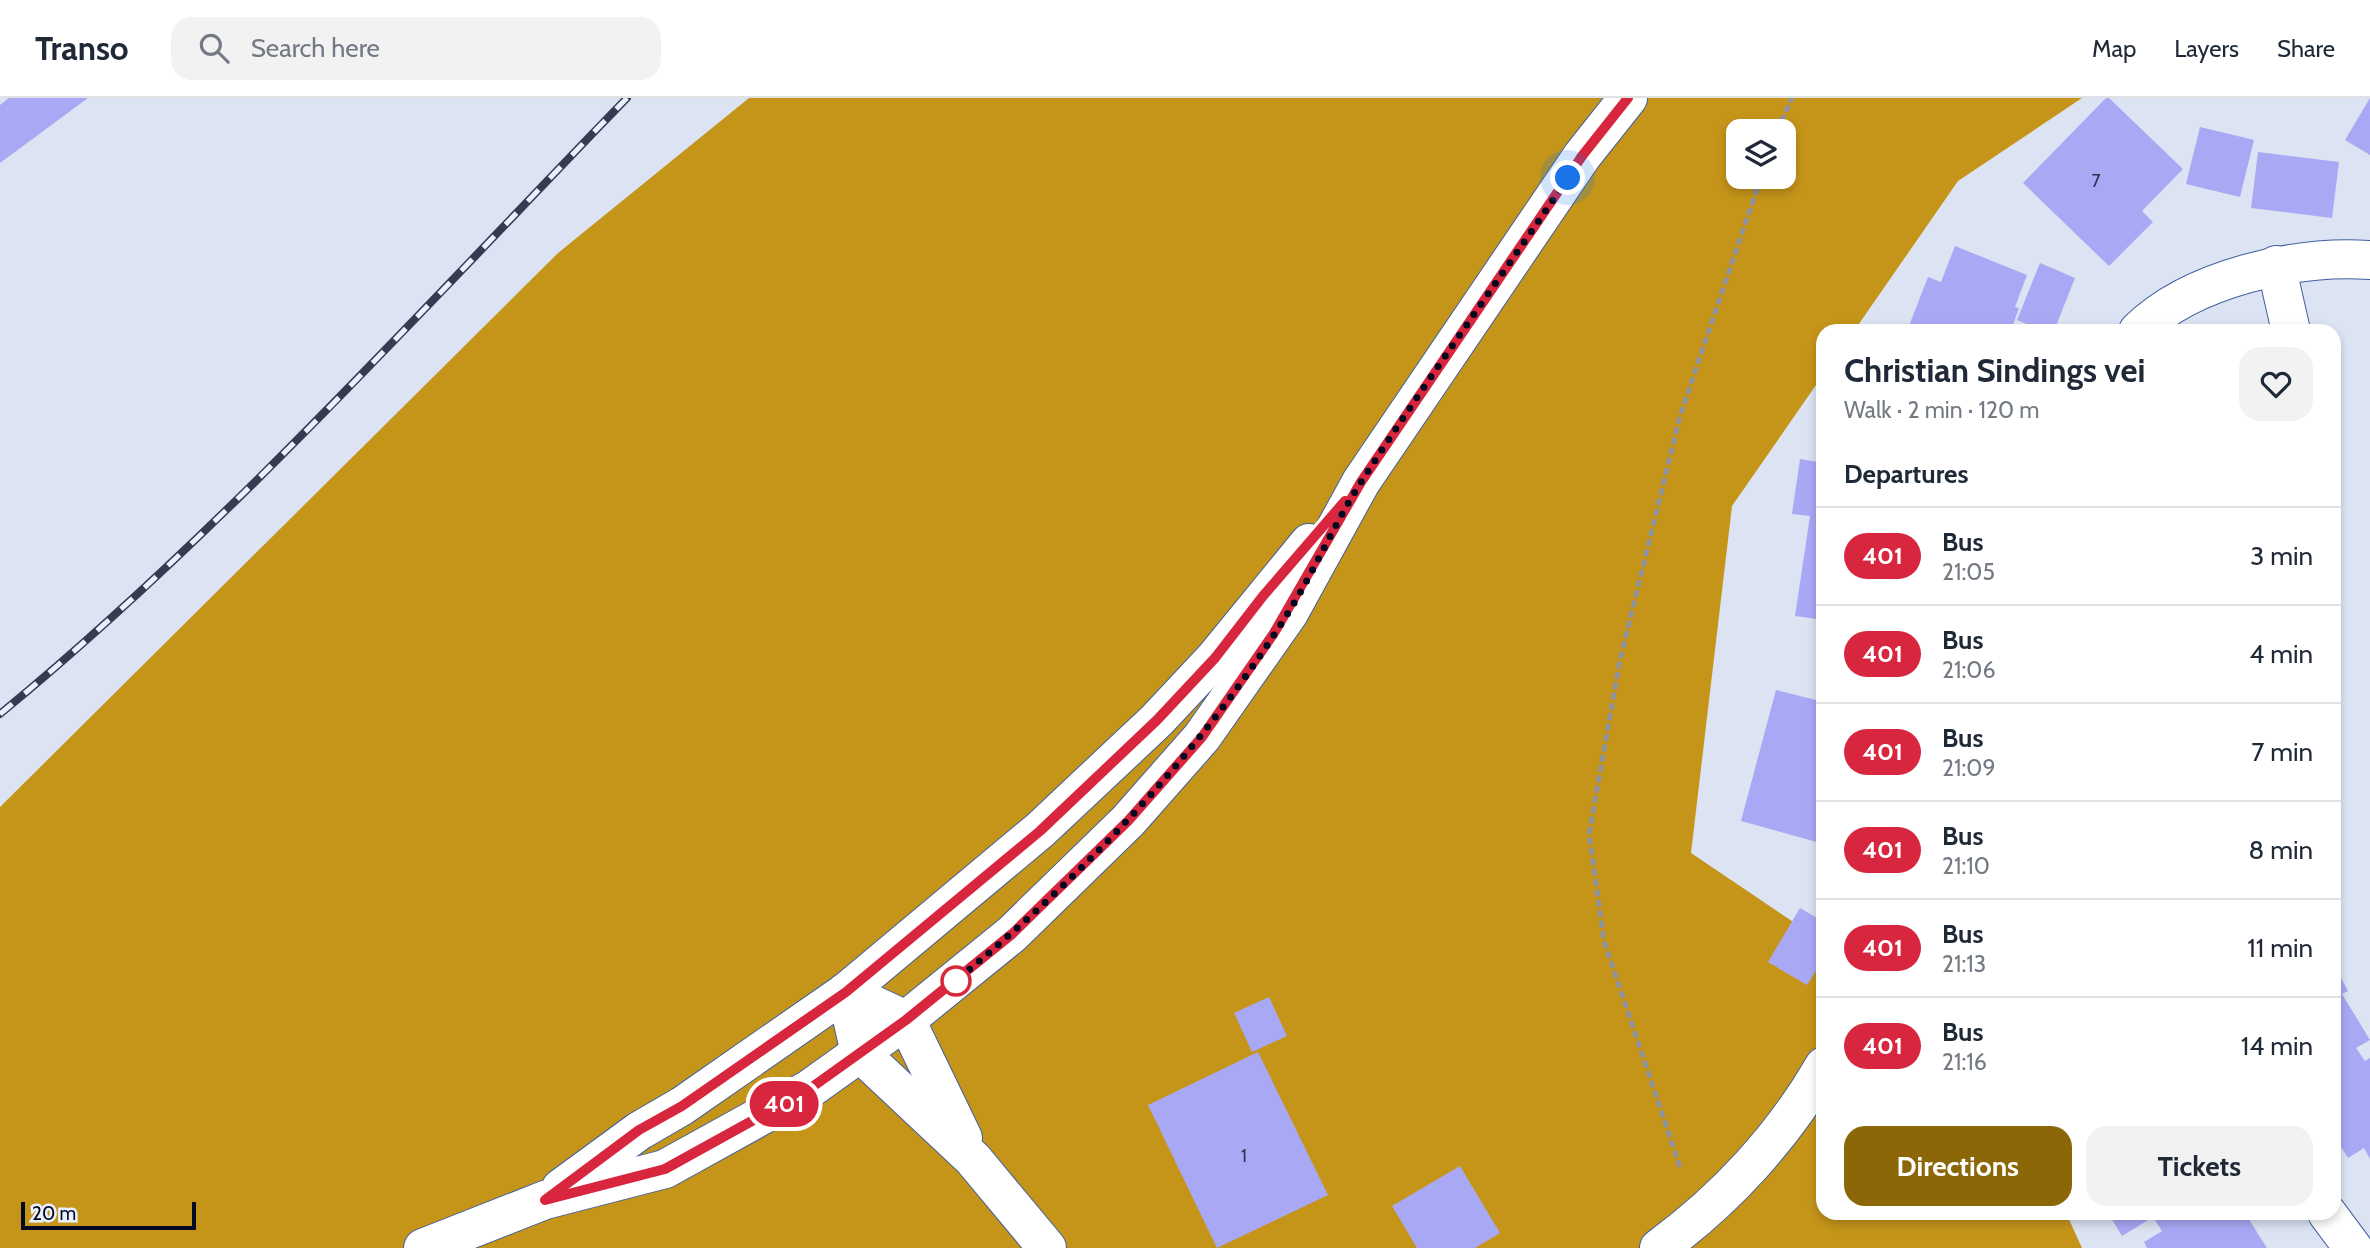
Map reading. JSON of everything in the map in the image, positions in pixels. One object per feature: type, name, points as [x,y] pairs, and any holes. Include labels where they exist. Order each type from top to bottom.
[{"type":"street","points":[[424,1248],[545,1200],[665,1169],[808,1090],[906,1020],[1012,934],[1128,821],[1202,737],[1289,612],[1361,482],[1582,156],[1628,98]]},
{"type":"street","points":[[2148,324],[2208,285],[2276,265],[2370,260]]},
{"type":"street","points":[[2276,265],[2289,324]]},
{"type":"street","points":[[545,1200],[639,1130],[682,1106],[846,992],[1040,831],[1157,720],[1215,658],[1263,596],[1361,482]]},
{"type":"street","points":[[846,992],[906,1020],[973,1159]]},
{"type":"street","points":[[846,992],[860,1053],[973,1159],[1046,1248]]},
{"type":"street","points":[[1659,1248],[1698,1219],[1749,1168],[1816,1077]]},
{"type":"street","points":[[2331,1220],[2353,1248]]},
{"type":"path","points":[[1782,119],[1792,98]]},
{"type":"path","points":[[1698,1219],[1604,942],[1590,834],[1620,660],[1680,416],[1757,189]]},
{"type":"shaded area","points":[[749,98],[2082,98],[1958,181],[1859,324],[1816,324],[1816,385],[1732,506],[1691,853],[1816,937],[1816,1220],[2069,1220],[2082,1248],[0,1248],[0,807],[558,253]]},
{"type":"building","points":[[9,98],[88,98],[0,163],[0,105]]},
{"type":"building","points":[[2106,98],[2183,169],[2142,211],[2153,222],[2109,266],[2023,183]]},
{"type":"building","points":[[2370,98],[2370,155],[2345,140]]},
{"type":"building","points":[[2200,127],[2254,140],[2240,197],[2186,184]]},
{"type":"building","points":[[2258,152],[2339,162],[2332,218],[2251,208]]},
{"type":"building","points":[[1955,246],[2027,275],[2015,307],[2019,308],[2013,324],[1910,324],[1928,277],[1941,282]]},
{"type":"building","points":[[2040,263],[2075,278],[2057,324],[2027,324],[2017,320]]},
{"type":"building","points":[[1800,459],[1816,462],[1816,619],[1795,616],[1810,516],[1792,514]]},
{"type":"building","points":[[1776,690],[1816,700],[1816,842],[1741,821]]},
{"type":"building","points":[[1800,908],[1816,917],[1816,971],[1807,985],[1768,962]]},
{"type":"building","points":[[2341,978],[2348,991],[2342,994],[2370,1040],[2356,1048],[2365,1061],[2370,1058],[2370,1159],[2364,1148],[2348,1158],[2341,1147]]},
{"type":"building","points":[[1269,997],[1287,1036],[1252,1052],[1234,1013]]},
{"type":"building","points":[[1258,1052],[1328,1195],[1217,1248],[1148,1105]]},
{"type":"building","points":[[1460,1166],[1500,1233],[1475,1248],[1417,1248],[1392,1206]]},
{"type":"building","points":[[2112,1220],[2148,1220],[2122,1236]]},
{"type":"building","points":[[2155,1220],[2249,1220],[2267,1248],[2147,1248],[2144,1242],[2162,1231]]},
{"type":"railway","points":[[0,714],[165,569],[244,493],[627,98]]},
{"type":"bus line","name":"401","points":[[1345,501],[1263,596],[1215,658],[1157,720],[1040,831],[846,992],[682,1106],[639,1130],[545,1200],[665,1169],[808,1090],[906,1020],[1012,934],[1128,821],[1202,737],[1289,612],[1361,482],[1582,156],[1628,98]]},
{"type":"route","points":[[956,981],[953,983],[1012,934],[1128,821],[1202,737],[1289,612],[1361,482],[1568,178]]}]
